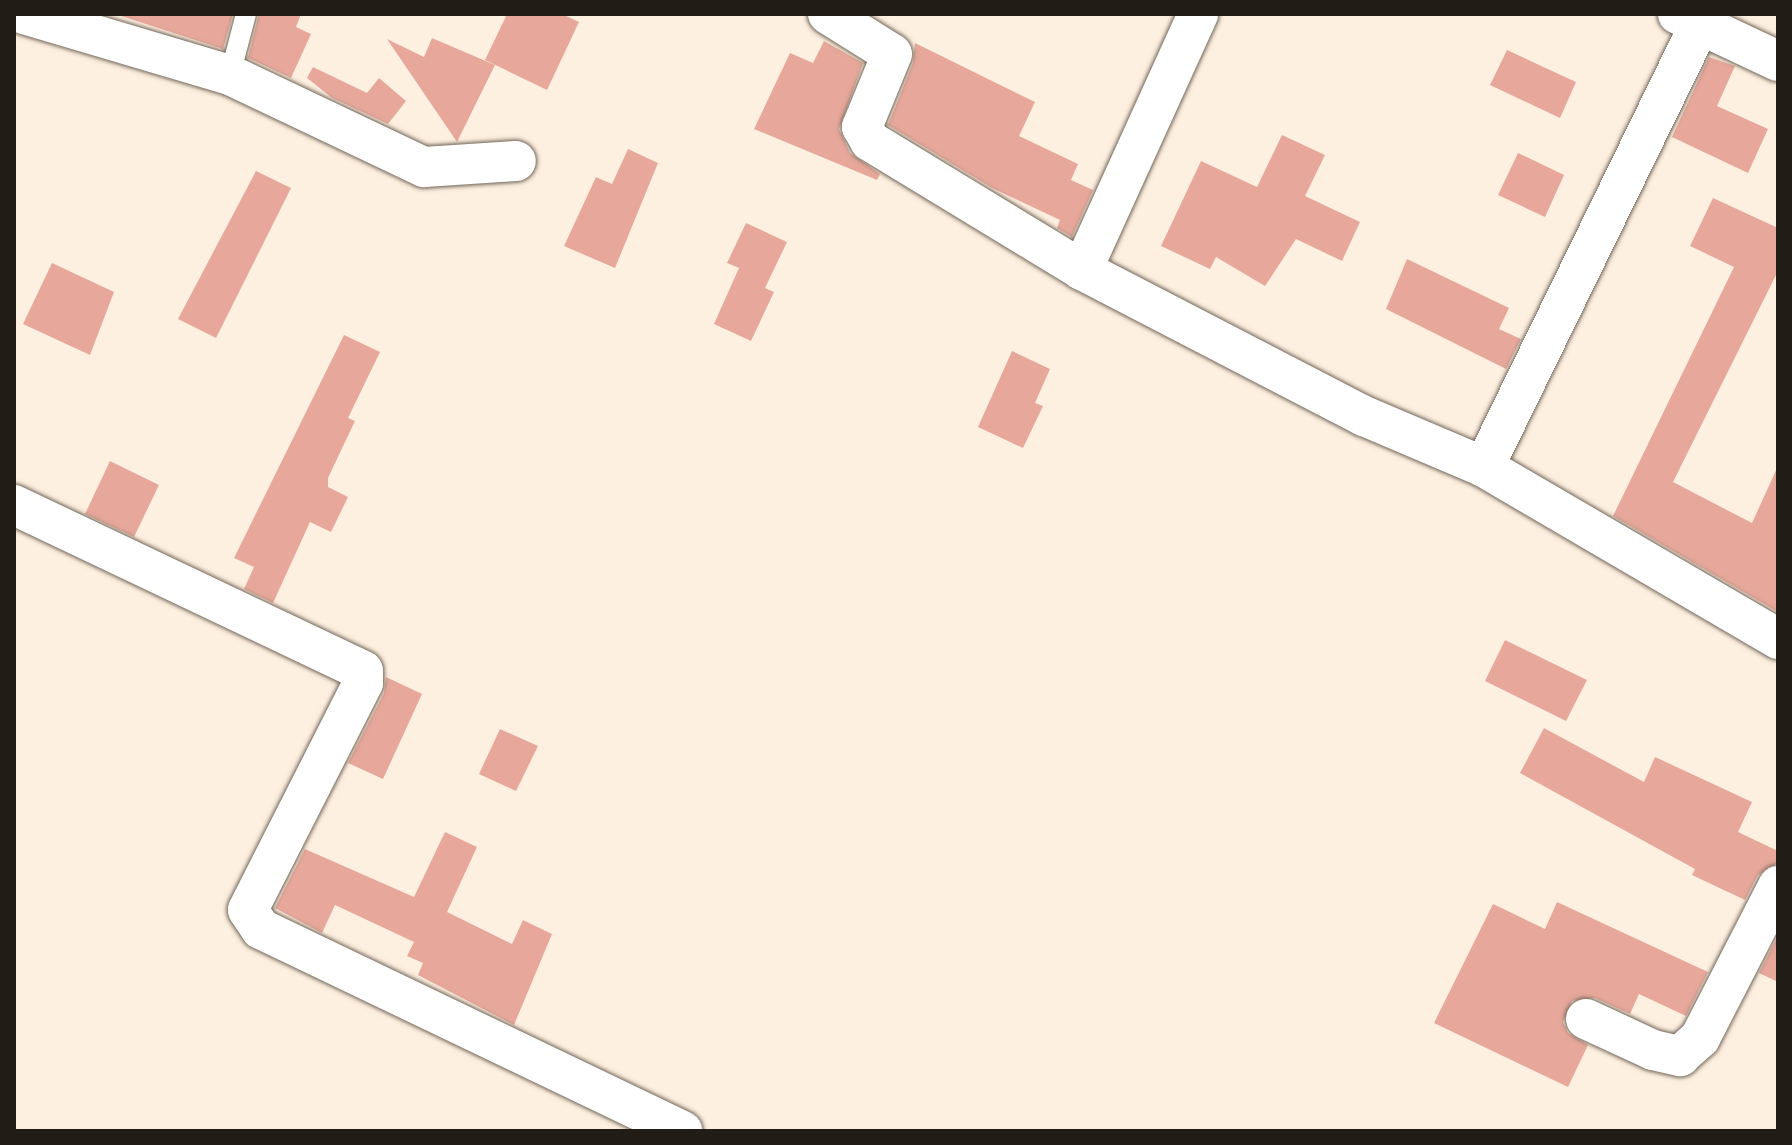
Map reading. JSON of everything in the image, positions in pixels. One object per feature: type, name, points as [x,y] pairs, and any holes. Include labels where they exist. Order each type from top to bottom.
[{"type":"street","points":[[24,14],[230,75],[424,167],[516,161]]},
{"type":"street","points":[[828,14],[892,54],[862,127],[870,141],[1082,270],[1364,416],[1484,467],[1778,639]]},
{"type":"street","points":[[1082,270],[1198,14]]},
{"type":"street","points":[[1484,467],[1689,19],[1778,61]]},
{"type":"street","points":[[14,505],[363,671],[363,683],[248,910],[261,929],[682,1131]]},
{"type":"street","points":[[1586,1019],[1653,1050],[1680,1056],[1700,1038],[1778,886]]},
{"type":"lane","points":[[230,75],[246,14]]},
{"type":"building","points":[[115,14],[233,14],[223,49]]},
{"type":"building","points":[[259,14],[301,14],[296,27],[311,34],[291,78],[248,58]]},
{"type":"building","points":[[507,14],[562,14],[579,22],[547,90],[485,60]]},
{"type":"building","points":[[432,38],[495,65],[457,142],[387,39],[424,57]]},
{"type":"building","points":[[824,41],[863,63],[839,129],[850,153],[880,174],[877,180],[754,129],[790,53],[813,63]]},
{"type":"building","points":[[915,43],[1035,102],[1019,136],[1078,164],[1071,180],[1093,190],[1072,237],[1057,228],[1060,220],[992,188],[888,125],[913,63]]},
{"type":"building","points":[[1507,50],[1576,82],[1560,118],[1490,85]]},
{"type":"building","points":[[1709,57],[1735,66],[1717,106],[1768,129],[1748,173],[1672,137]]},
{"type":"building","points":[[313,67],[367,93],[379,78],[406,101],[388,124],[332,98],[307,78]]},
{"type":"building","points":[[1282,135],[1325,155],[1305,196],[1360,222],[1342,261],[1296,239],[1265,286],[1216,257],[1210,269],[1161,246],[1201,161],[1257,187]]},
{"type":"building","points":[[628,149],[658,163],[615,268],[564,246],[596,177],[612,184]]},
{"type":"building","points":[[1518,153],[1564,175],[1545,217],[1498,195]]},
{"type":"building","points":[[256,171],[291,188],[216,338],[178,319]]},
{"type":"building","points":[[1713,198],[1778,228],[1778,271],[1673,482],[1752,523],[1778,466],[1778,612],[1613,516],[1734,267],[1690,246]]},
{"type":"building","points":[[746,223],[787,242],[765,288],[774,292],[751,341],[714,324],[739,268],[727,263]]},
{"type":"building","points":[[1407,259],[1509,308],[1499,329],[1521,339],[1506,369],[1386,309]]},
{"type":"building","points":[[52,263],[114,292],[90,355],[23,324]]},
{"type":"building","points":[[344,335],[380,352],[348,418],[355,421],[328,478],[328,487],[348,497],[331,532],[310,522],[273,603],[244,589],[254,567],[234,558]]},
{"type":"building","points":[[1012,351],[1050,369],[1035,403],[1043,406],[1023,448],[978,427]]},
{"type":"building","points":[[110,461],[159,485],[134,537],[85,514]]},
{"type":"building","points":[[1505,640],[1587,680],[1566,721],[1485,681]]},
{"type":"building","points":[[386,677],[422,694],[383,779],[348,763],[384,693]]},
{"type":"building","points":[[1544,728],[1644,782],[1655,757],[1752,802],[1738,832],[1778,851],[1778,863],[1758,875],[1745,900],[1692,875],[1695,869],[1520,773]]},
{"type":"building","points":[[500,729],[538,746],[516,791],[479,774]]},
{"type":"building","points":[[445,832],[477,847],[447,912],[512,944],[523,920],[552,934],[514,1025],[418,975],[423,963],[407,956],[414,942],[335,905],[322,933],[275,908],[305,849],[414,897]]},
{"type":"building","points":[[1557,902],[1708,972],[1686,1016],[1639,994],[1630,1014],[1595,998],[1572,1001],[1563,1022],[1568,1033],[1588,1045],[1568,1087],[1434,1023],[1493,904],[1545,929]]},
{"type":"building","points":[[1778,936],[1778,982],[1759,973]]}]
